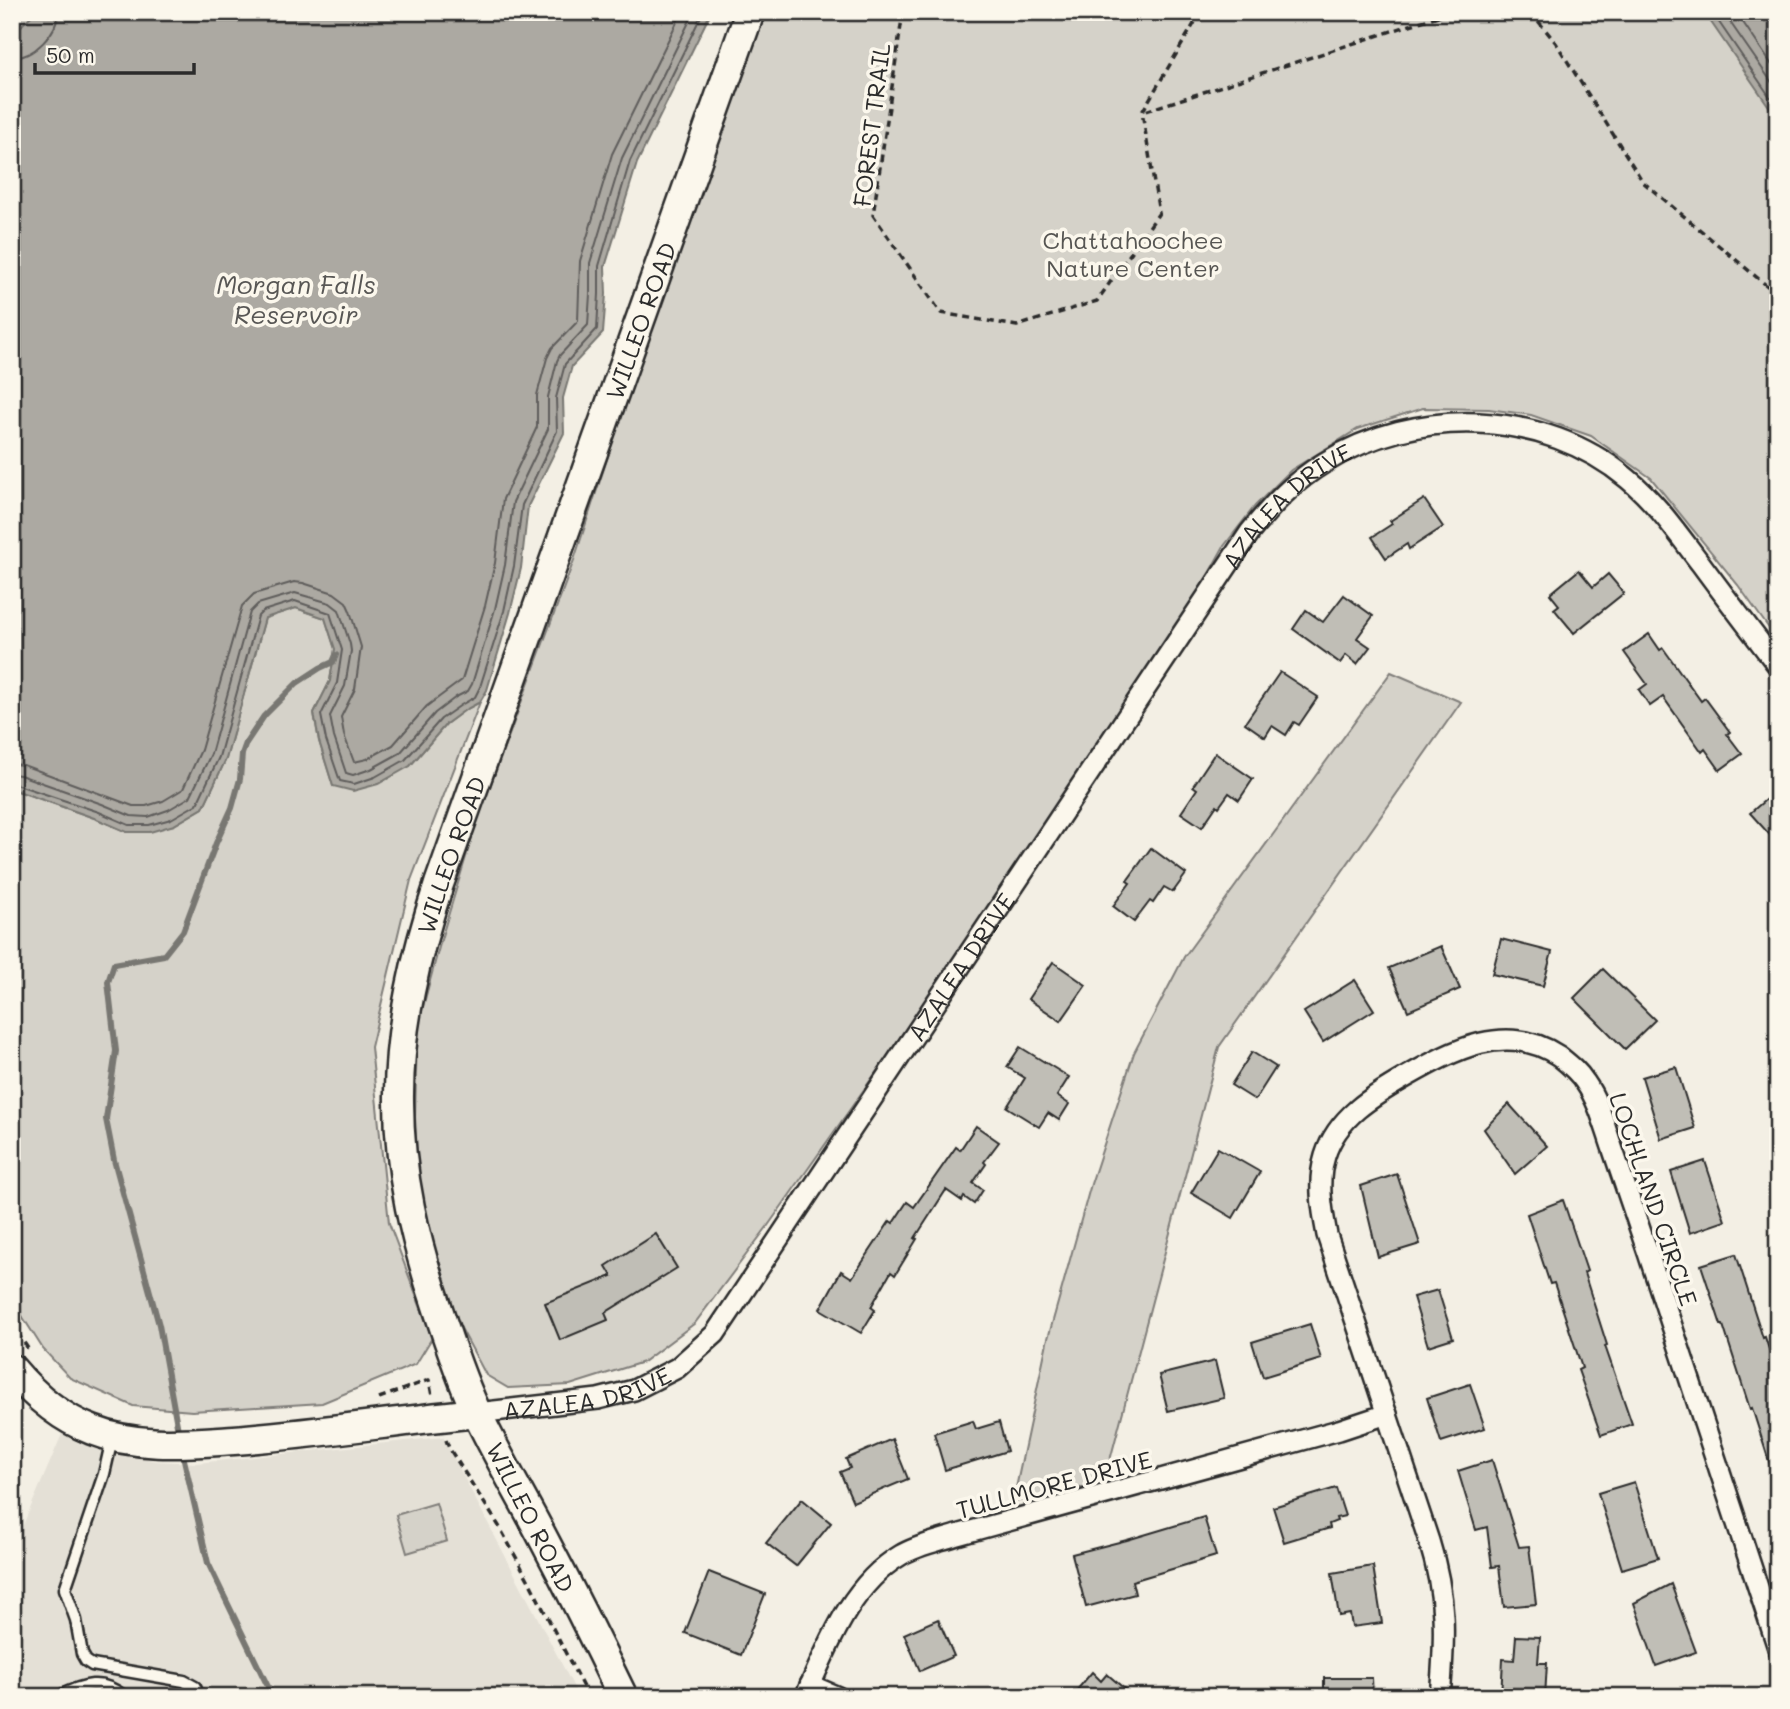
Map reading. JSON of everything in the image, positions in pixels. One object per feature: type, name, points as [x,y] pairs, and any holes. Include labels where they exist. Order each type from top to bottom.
[{"type":"street","name":"WILLEO ROAD","points":[[623,1697],[477,1413],[458,1368],[421,1258],[408,1206],[399,1127],[400,1073],[415,964],[439,884],[750,12]]},
{"type":"street","name":"AZALEA DRIVE","points":[[21,1361],[36,1394],[53,1408],[89,1429],[112,1436],[179,1443],[279,1437],[598,1399],[634,1390],[677,1368],[716,1334],[1250,532],[1270,507],[1296,482],[1354,446],[1379,436],[1434,424],[1463,422],[1499,425],[1550,436],[1580,447],[1627,478],[1661,511],[1778,666]]},
{"type":"street","name":"LOCHLAND CIRCLE","points":[[1440,1697],[1445,1623],[1441,1583],[1327,1235],[1321,1175],[1325,1155],[1336,1132],[1352,1113],[1380,1092],[1444,1056],[1466,1046],[1489,1041],[1531,1042],[1547,1049],[1574,1068],[1595,1098],[1778,1648]]},
{"type":"street","name":"TULLMORE DRIVE","points":[[808,1691],[837,1628],[852,1603],[881,1570],[902,1555],[957,1535],[1339,1430],[1387,1414]]},
{"type":"street","points":[[808,1691],[838,1697]]},
{"type":"lane","points":[[112,1436],[104,1474],[65,1589],[76,1620],[82,1654],[92,1665],[184,1681],[195,1687],[199,1697]]},
{"type":"lane","points":[[58,1697],[77,1688],[95,1684],[111,1687],[125,1697]]},
{"type":"path","name":"FOREST TRAIL","points":[[903,12],[873,215],[941,313],[1017,326],[1097,301],[1159,213],[1142,112]]},
{"type":"path","points":[[1142,112],[1201,12]]},
{"type":"path","points":[[1142,112],[1447,12]]},
{"type":"path","points":[[1531,12],[1556,43],[1643,182],[1778,295]]},
{"type":"path","points":[[12,1322],[21,1361]]},
{"type":"path","points":[[429,1380],[437,1417],[449,1448],[505,1537],[588,1697]]},
{"type":"shaded area","points":[[62,1434],[81,1444],[156,1461],[197,1463],[443,1437],[579,1697],[12,1697],[12,1551]]},
{"type":"green space","points":[[12,12],[35,12],[12,35]]},
{"type":"green space","name":"Chattahoochee Nature Center","points":[[753,12],[1778,12],[1778,641],[1738,585],[1651,478],[1591,436],[1531,415],[1489,409],[1423,408],[1358,429],[1291,470],[1255,506],[1224,546],[1140,698],[767,1227],[695,1323],[643,1362],[570,1385],[508,1388],[486,1375],[448,1304],[418,1186],[415,1117],[417,1029],[475,827],[574,560]]},
{"type":"green space","points":[[296,608],[325,618],[335,649],[330,681],[314,713],[319,741],[333,786],[410,766],[446,724],[480,702],[411,880],[371,1047],[389,1223],[432,1338],[416,1364],[322,1403],[192,1411],[133,1406],[70,1378],[43,1349],[19,1311],[12,1290],[12,789],[127,832],[174,825],[203,808],[226,759],[265,618]]},
{"type":"green space","points":[[1391,672],[1461,702],[1219,1047],[1104,1483],[1013,1502],[1047,1342],[1091,1184],[1134,1053],[1184,957]]},
{"type":"green space","points":[[436,1503],[447,1541],[407,1553],[396,1515]]},
{"type":"water","name":"Morgan Falls Reservoir","points":[[35,12],[711,12],[637,163],[605,267],[603,333],[572,366],[563,398],[564,433],[528,506],[521,568],[487,690],[480,702],[446,724],[410,766],[378,784],[353,791],[333,786],[319,741],[314,713],[330,681],[335,649],[325,618],[296,608],[265,618],[226,759],[203,808],[174,825],[150,832],[127,832],[12,789],[12,35]]},
{"type":"water","points":[[1704,12],[1778,12],[1778,103],[1770,108]]},
{"type":"building","points":[[1424,499],[1443,527],[1409,549],[1407,544],[1386,558],[1372,537],[1392,524],[1390,521]]},
{"type":"building","points":[[1579,570],[1593,587],[1608,574],[1624,593],[1574,633],[1554,609],[1559,605],[1550,594]]},
{"type":"building","points":[[1344,595],[1373,616],[1357,638],[1370,647],[1357,664],[1346,655],[1340,663],[1293,629],[1306,610],[1323,622]]},
{"type":"building","points":[[1649,634],[1660,650],[1663,648],[1701,701],[1705,698],[1730,732],[1727,734],[1742,754],[1720,770],[1705,749],[1702,752],[1663,697],[1650,706],[1639,690],[1647,684],[1624,652]]},
{"type":"building","points":[[1280,672],[1318,697],[1299,725],[1294,722],[1286,735],[1272,726],[1265,737],[1245,723]]},
{"type":"building","points":[[1215,753],[1253,779],[1239,800],[1229,793],[1202,827],[1181,813],[1197,789],[1193,786]]},
{"type":"building","points":[[1778,789],[1778,844],[1750,813]]},
{"type":"building","points":[[1151,848],[1186,874],[1173,892],[1164,887],[1134,922],[1113,906]]},
{"type":"building","points":[[1501,939],[1552,952],[1543,986],[1492,974]]},
{"type":"building","points":[[1441,946],[1460,989],[1408,1011],[1389,968]]},
{"type":"building","points":[[1053,962],[1086,985],[1061,1021],[1028,999]]},
{"type":"building","points":[[1603,969],[1655,1020],[1625,1049],[1574,998]]},
{"type":"building","points":[[1355,980],[1374,1010],[1323,1042],[1304,1012]]},
{"type":"building","points":[[1020,1047],[1069,1077],[1057,1096],[1069,1104],[1059,1120],[1048,1113],[1039,1127],[1007,1107],[1025,1078],[1007,1067]]},
{"type":"building","points":[[1252,1052],[1276,1067],[1255,1100],[1231,1085]]},
{"type":"building","points":[[1676,1067],[1695,1128],[1661,1139],[1642,1077]]},
{"type":"building","points":[[1509,1104],[1547,1146],[1515,1174],[1484,1129]]},
{"type":"building","points":[[976,1126],[999,1142],[973,1183],[983,1190],[974,1204],[964,1197],[962,1201],[946,1190],[895,1275],[891,1272],[871,1307],[875,1310],[861,1333],[820,1309],[841,1271],[852,1278],[890,1221],[893,1223],[907,1202],[914,1207],[956,1147],[960,1150]]},
{"type":"building","points":[[1218,1148],[1260,1172],[1233,1218],[1191,1193]]},
{"type":"building","points":[[1705,1161],[1725,1221],[1690,1233],[1671,1172]]},
{"type":"building","points":[[1397,1174],[1420,1244],[1378,1257],[1361,1186]]},
{"type":"building","points":[[1563,1200],[1587,1271],[1584,1273],[1607,1345],[1605,1346],[1632,1424],[1601,1435],[1578,1370],[1582,1368],[1554,1283],[1550,1284],[1527,1214]]},
{"type":"building","points":[[656,1234],[677,1268],[605,1313],[608,1320],[560,1340],[545,1303],[612,1276],[606,1266]]},
{"type":"building","points":[[1736,1254],[1778,1377],[1778,1477],[1774,1477],[1701,1265]]},
{"type":"building","points":[[1438,1290],[1453,1338],[1428,1346],[1413,1297]]},
{"type":"building","points":[[1310,1324],[1321,1359],[1263,1377],[1252,1342]]},
{"type":"building","points":[[1215,1361],[1224,1398],[1168,1411],[1159,1375]]},
{"type":"building","points":[[1470,1384],[1485,1428],[1441,1442],[1427,1398]]},
{"type":"building","points":[[973,1421],[976,1429],[999,1422],[1007,1451],[945,1470],[934,1433]]},
{"type":"building","points":[[892,1439],[908,1479],[853,1502],[840,1472],[850,1468],[846,1459]]},
{"type":"building","points":[[1492,1460],[1519,1547],[1529,1546],[1536,1604],[1504,1607],[1499,1566],[1492,1567],[1487,1527],[1476,1530],[1458,1471]]},
{"type":"building","points":[[1634,1482],[1658,1558],[1622,1569],[1598,1493]]},
{"type":"building","points":[[1336,1488],[1345,1516],[1336,1518],[1337,1521],[1329,1524],[1330,1528],[1284,1542],[1273,1507]]},
{"type":"building","points":[[802,1499],[831,1523],[796,1566],[766,1543]]},
{"type":"building","points":[[1204,1517],[1216,1556],[1132,1581],[1135,1594],[1086,1607],[1072,1554]]},
{"type":"building","points":[[1373,1566],[1382,1623],[1352,1627],[1350,1614],[1339,1616],[1332,1573]]},
{"type":"building","points":[[709,1572],[765,1594],[741,1655],[685,1633]]},
{"type":"building","points":[[1671,1584],[1696,1652],[1656,1666],[1634,1603]]},
{"type":"building","points":[[938,1619],[954,1656],[920,1671],[904,1634]]},
{"type":"building","points":[[1516,1636],[1540,1637],[1538,1663],[1547,1663],[1545,1697],[1501,1697],[1503,1659],[1514,1660]]},
{"type":"building","points":[[1092,1672],[1101,1681],[1107,1674],[1134,1697],[1071,1697]]},
{"type":"building","points":[[1324,1678],[1372,1678],[1373,1697],[1324,1697]]},
{"type":"waterway","points":[[179,1436],[159,1325],[114,1160],[106,1119],[116,1051],[108,982],[114,964],[164,955],[183,931],[232,808],[246,743],[264,716],[297,683],[333,662],[336,655]]},
{"type":"waterway","points":[[182,1451],[208,1563],[273,1697]]}]
